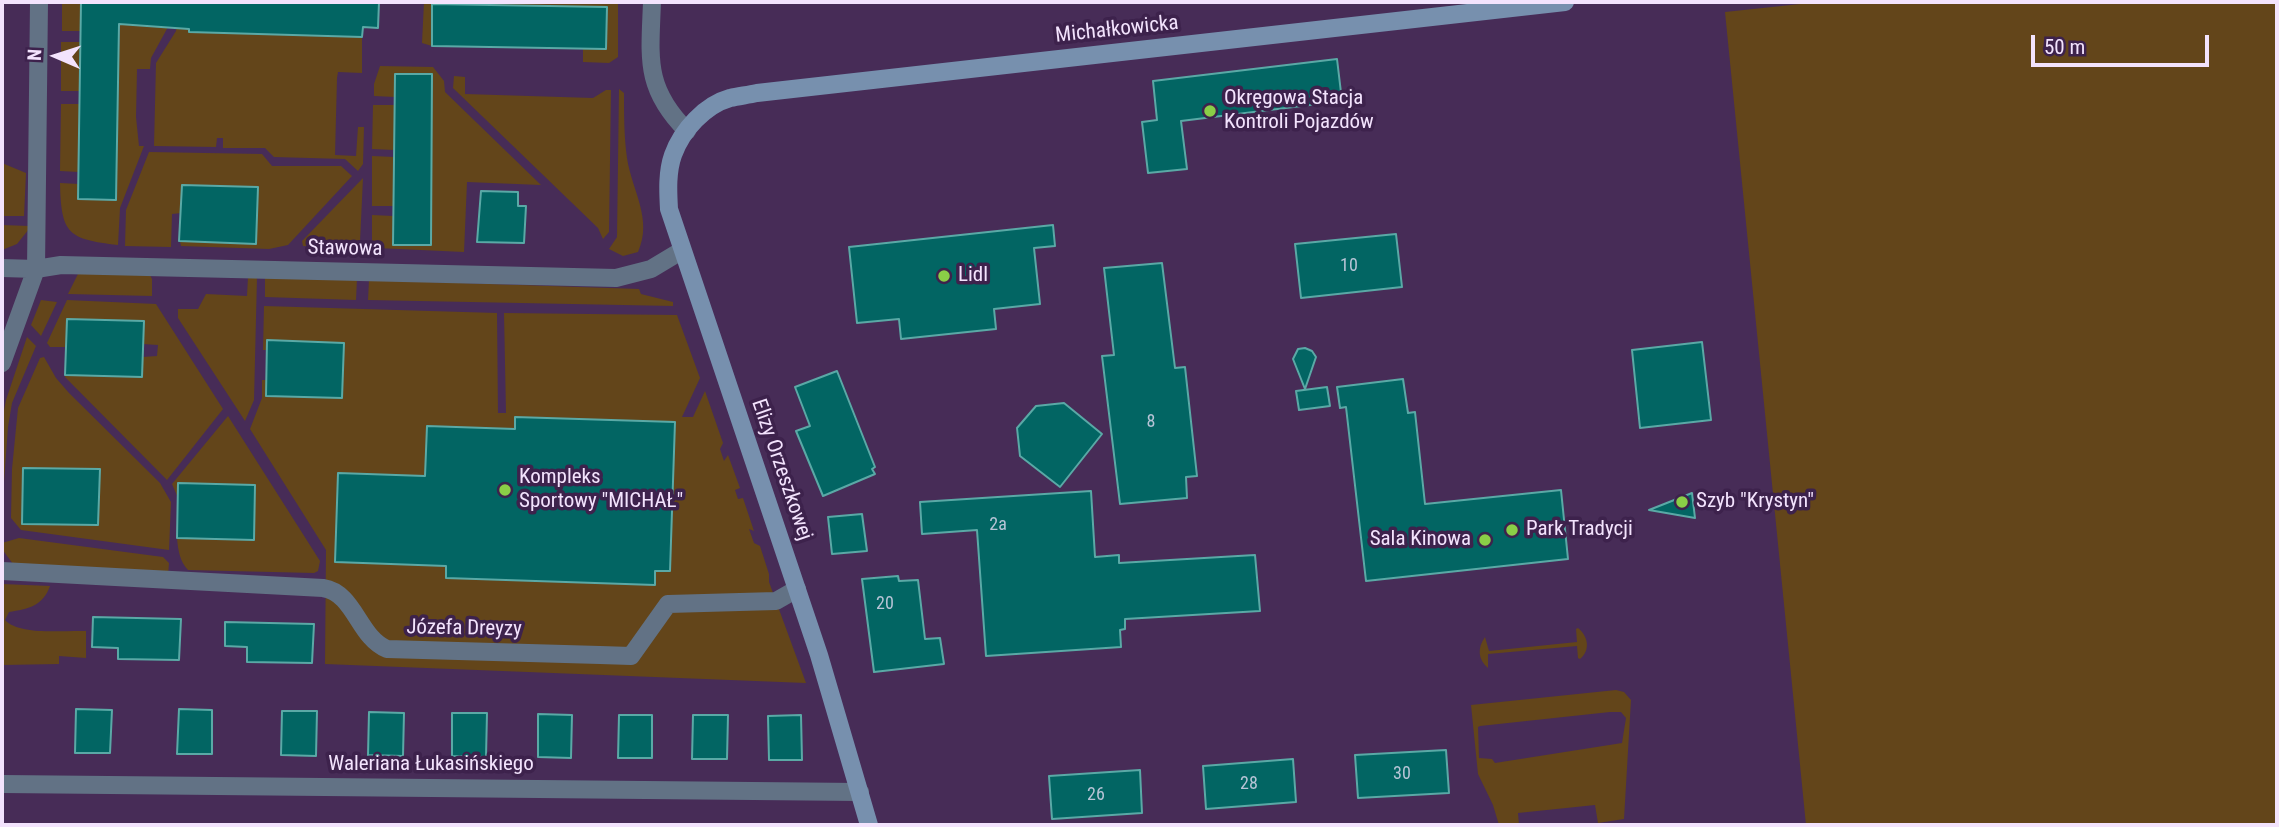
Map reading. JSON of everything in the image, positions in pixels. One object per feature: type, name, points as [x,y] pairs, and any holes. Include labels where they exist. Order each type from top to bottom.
[{"type":"street","points":[[2,363],[36,269],[39,2]]},
{"type":"street","points":[[652,2],[650,48],[656,89],[670,114],[687,131]]},
{"type":"street","name":"Michałkowicka","points":[[687,131],[702,112],[728,99],[757,93],[1565,2]]},
{"type":"street","name":"Elizy Orzeszkowej","points":[[687,131],[674,154],[668,180],[669,209],[797,589],[869,825]]},
{"type":"street","name":"Stawowa","points":[[2,268],[36,269],[61,264],[616,278],[651,269],[681,251]]},
{"type":"street","name":"Józefa Dreyzy","points":[[2,571],[330,589],[343,598],[374,642],[380,647],[393,650],[631,656],[668,604],[776,601],[797,589]]},
{"type":"street","name":"Waleriana Łukasińskiego","points":[[2,784],[860,792]]},
{"type":"shaded area","points":[[62,2],[81,2],[81,31],[62,31]]},
{"type":"shaded area","points":[[120,2],[148,2],[147,26],[168,27],[151,58],[150,69],[137,69],[136,117],[139,146],[144,146],[120,208],[118,245],[88,240],[71,231],[63,214],[60,183],[79,184],[79,199],[116,200]]},
{"type":"shaded area","points":[[178,2],[190,2],[189,32],[362,37],[362,73],[338,72],[337,78],[335,155],[356,156],[358,127],[364,127],[363,164],[358,171],[345,159],[274,157],[265,148],[223,148],[223,138],[217,138],[216,147],[154,146],[156,63],[176,31]]},
{"type":"shaded area","points":[[424,2],[618,2],[618,57],[609,63],[583,62],[583,49],[606,49],[607,7],[433,4],[432,46],[422,43]]},
{"type":"shaded area","points":[[1819,2],[2277,2],[2277,825],[1806,825],[1725,12]]},
{"type":"shaded area","points":[[61,42],[81,42],[80,91],[61,91]]},
{"type":"shaded area","points":[[380,66],[433,67],[444,81],[445,92],[541,185],[467,182],[464,252],[377,248],[372,245],[372,215],[393,216],[393,245],[431,245],[432,75],[395,74],[395,97],[374,96],[374,84]]},
{"type":"shaded area","points":[[454,76],[465,77],[465,94],[593,98],[611,90],[609,232],[603,239],[598,228],[453,88]]},
{"type":"shaded area","points":[[619,89],[624,93],[627,158],[640,205],[643,228],[638,252],[623,256],[609,249],[617,237]]},
{"type":"shaded area","points":[[61,104],[80,104],[79,172],[60,171]]},
{"type":"shaded area","points":[[373,105],[395,105],[394,150],[372,149]]},
{"type":"shaded area","points":[[149,152],[262,154],[272,166],[341,166],[352,176],[288,245],[269,249],[181,246],[180,241],[256,243],[258,187],[183,185],[181,213],[172,214],[171,247],[125,246],[126,210]]},
{"type":"shaded area","points":[[372,156],[394,157],[393,206],[372,206]]},
{"type":"shaded area","points":[[2,163],[26,173],[24,216],[2,216]]},
{"type":"shaded area","points":[[363,178],[360,242],[355,247],[303,246],[302,241]]},
{"type":"shaded area","points":[[2,225],[29,226],[29,229],[17,244],[2,250]]},
{"type":"shaded area","points":[[79,272],[149,273],[152,279],[152,296],[68,294]]},
{"type":"shaded area","points":[[265,276],[357,278],[356,300],[265,297]]},
{"type":"shaded area","points":[[248,277],[257,277],[254,400],[245,421],[178,318],[178,309],[198,309],[206,294],[247,296]]},
{"type":"shaded area","points":[[369,280],[639,289],[641,294],[673,302],[673,306],[368,300]]},
{"type":"shaded area","points":[[41,300],[57,302],[41,336],[31,325]]},
{"type":"shaded area","points":[[67,300],[156,304],[223,409],[167,480],[65,377],[142,377],[143,357],[157,356],[158,345],[143,344],[67,319],[66,347],[50,347],[47,343]]},
{"type":"shaded area","points":[[264,306],[497,313],[498,413],[506,413],[504,313],[677,315],[700,378],[682,417],[693,417],[705,391],[723,443],[720,449],[724,461],[728,455],[740,488],[735,490],[738,499],[743,498],[754,531],[749,529],[754,543],[760,546],[769,582],[806,683],[325,664],[326,550],[250,429],[262,398],[262,380],[267,380],[267,350],[263,350]]},
{"type":"shaded area","points":[[27,337],[36,346],[12,403],[2,509],[2,421],[6,400]]},
{"type":"shaded area","points":[[44,357],[56,378],[69,393],[160,483],[171,502],[169,550],[21,530],[11,518],[12,469],[18,408],[40,358]]},
{"type":"shaded area","points":[[228,416],[320,561],[318,571],[188,570],[183,563],[177,538],[254,540],[255,485],[178,498],[172,484]]},
{"type":"shaded area","points":[[19,538],[163,557],[169,563],[168,576],[13,564],[2,549],[2,543]]},
{"type":"shaded area","points":[[2,584],[50,586],[39,602],[28,608],[9,612],[5,620],[12,625],[31,630],[86,631],[86,658],[59,656],[59,664],[2,665]]},
{"type":"shaded area","points":[[1578,628],[1587,643],[1586,651],[1580,659],[1577,646],[1488,654],[1488,668],[1481,658],[1480,650],[1485,637],[1489,651],[1577,642]]},
{"type":"shaded area","points":[[1616,690],[1624,692],[1631,700],[1624,819],[1598,823],[1595,805],[1518,813],[1519,825],[1499,825],[1478,774],[1471,705]],"holes":[[[1621,712],[1626,718],[1622,743],[1495,763],[1492,759],[1479,758],[1480,726]]]},
{"type":"building","points":[[81,2],[379,2],[378,28],[363,27],[362,37],[189,32],[189,29],[119,24],[116,200],[78,199]]},
{"type":"building","points":[[432,4],[607,7],[606,49],[432,46]]},
{"type":"building","name":"Okręgowa Stacja Kontroli Pojazdów","points":[[1337,59],[1342,101],[1181,121],[1187,169],[1148,173],[1142,122],[1157,120],[1153,81]]},
{"type":"building","points":[[395,74],[432,74],[431,245],[393,245]]},
{"type":"building","points":[[182,185],[258,187],[256,244],[179,241]]},
{"type":"building","points":[[481,191],[518,192],[518,206],[526,206],[524,243],[477,242]]},
{"type":"building","name":"Lidl","points":[[1053,225],[1055,246],[1034,248],[1040,304],[994,309],[996,329],[901,339],[899,319],[857,323],[849,247]]},
{"type":"building","points":[[1396,234],[1402,287],[1301,298],[1295,244]]},
{"type":"building","points":[[1162,263],[1175,368],[1185,367],[1197,476],[1186,477],[1187,498],[1120,504],[1102,356],[1114,355],[1104,268]]},
{"type":"building","points":[[67,319],[144,321],[142,377],[65,375]]},
{"type":"building","points":[[267,340],[344,343],[342,398],[266,396]]},
{"type":"building","points":[[1702,342],[1711,420],[1640,428],[1632,350]]},
{"type":"building","points":[[1298,349],[1312,351],[1316,357],[1305,389],[1293,359]]},
{"type":"building","points":[[837,371],[875,467],[872,469],[875,474],[823,496],[796,431],[810,426],[795,387]]},
{"type":"building","points":[[1403,379],[1408,413],[1415,412],[1425,504],[1561,490],[1568,559],[1366,581],[1346,407],[1340,408],[1337,387]]},
{"type":"building","points":[[1327,387],[1330,406],[1299,410],[1296,391]]},
{"type":"building","points":[[1064,403],[1102,434],[1060,487],[1020,456],[1017,428],[1036,406]]},
{"type":"building","name":"Kompleks Sportowy \"MICHAŁ\"","points":[[515,417],[675,422],[670,571],[655,571],[655,585],[446,578],[446,566],[335,562],[338,473],[425,476],[427,426],[515,429]]},
{"type":"building","points":[[23,468],[100,469],[98,525],[22,524]]},
{"type":"building","points":[[178,483],[255,485],[254,540],[177,538]]},
{"type":"building","points":[[1091,491],[1095,557],[1119,555],[1119,563],[1255,555],[1260,611],[1125,619],[1125,629],[1120,630],[1121,647],[986,656],[977,530],[922,534],[920,502]]},
{"type":"building","name":"Szyb \"Krystyn\"","points":[[1692,493],[1695,518],[1649,510]]},
{"type":"building","points":[[862,514],[867,551],[832,554],[828,517]]},
{"type":"building","points":[[898,576],[899,581],[918,580],[925,639],[940,638],[944,664],[874,672],[862,579]]},
{"type":"building","points":[[93,617],[181,619],[179,660],[118,659],[118,648],[92,647]]},
{"type":"building","points":[[225,622],[314,624],[312,663],[247,662],[247,647],[225,646]]},
{"type":"building","points":[[76,709],[112,710],[110,753],[75,753]]},
{"type":"building","points":[[179,709],[212,710],[212,754],[177,754]]},
{"type":"building","points":[[282,711],[317,711],[316,756],[281,755]]},
{"type":"building","points":[[369,712],[404,713],[403,756],[368,755]]},
{"type":"building","points":[[452,713],[487,713],[486,757],[452,756]]},
{"type":"building","points":[[538,714],[572,715],[571,758],[538,757]]},
{"type":"building","points":[[619,715],[652,715],[652,758],[618,758]]},
{"type":"building","points":[[693,715],[728,715],[727,759],[692,759]]},
{"type":"building","points":[[801,715],[802,760],[769,760],[768,716]]},
{"type":"building","points":[[1446,750],[1449,793],[1358,798],[1355,755]]},
{"type":"building","points":[[1293,759],[1296,802],[1206,809],[1203,766]]},
{"type":"building","points":[[1140,770],[1142,813],[1052,819],[1049,776]]},
{"type":"place","name":"Okręgowa Stacja Kontroli Pojazdów","points":[[1210,111]]},
{"type":"place","name":"Lidl","points":[[944,276]]},
{"type":"place","name":"Kompleks Sportowy \"MICHAŁ\"","points":[[505,490]]},
{"type":"place","name":"Szyb \"Krystyn\"","points":[[1682,502]]},
{"type":"place","name":"Park Tradycji","points":[[1512,530]]},
{"type":"place","name":"Sala Kinowa","points":[[1485,540]]}]
